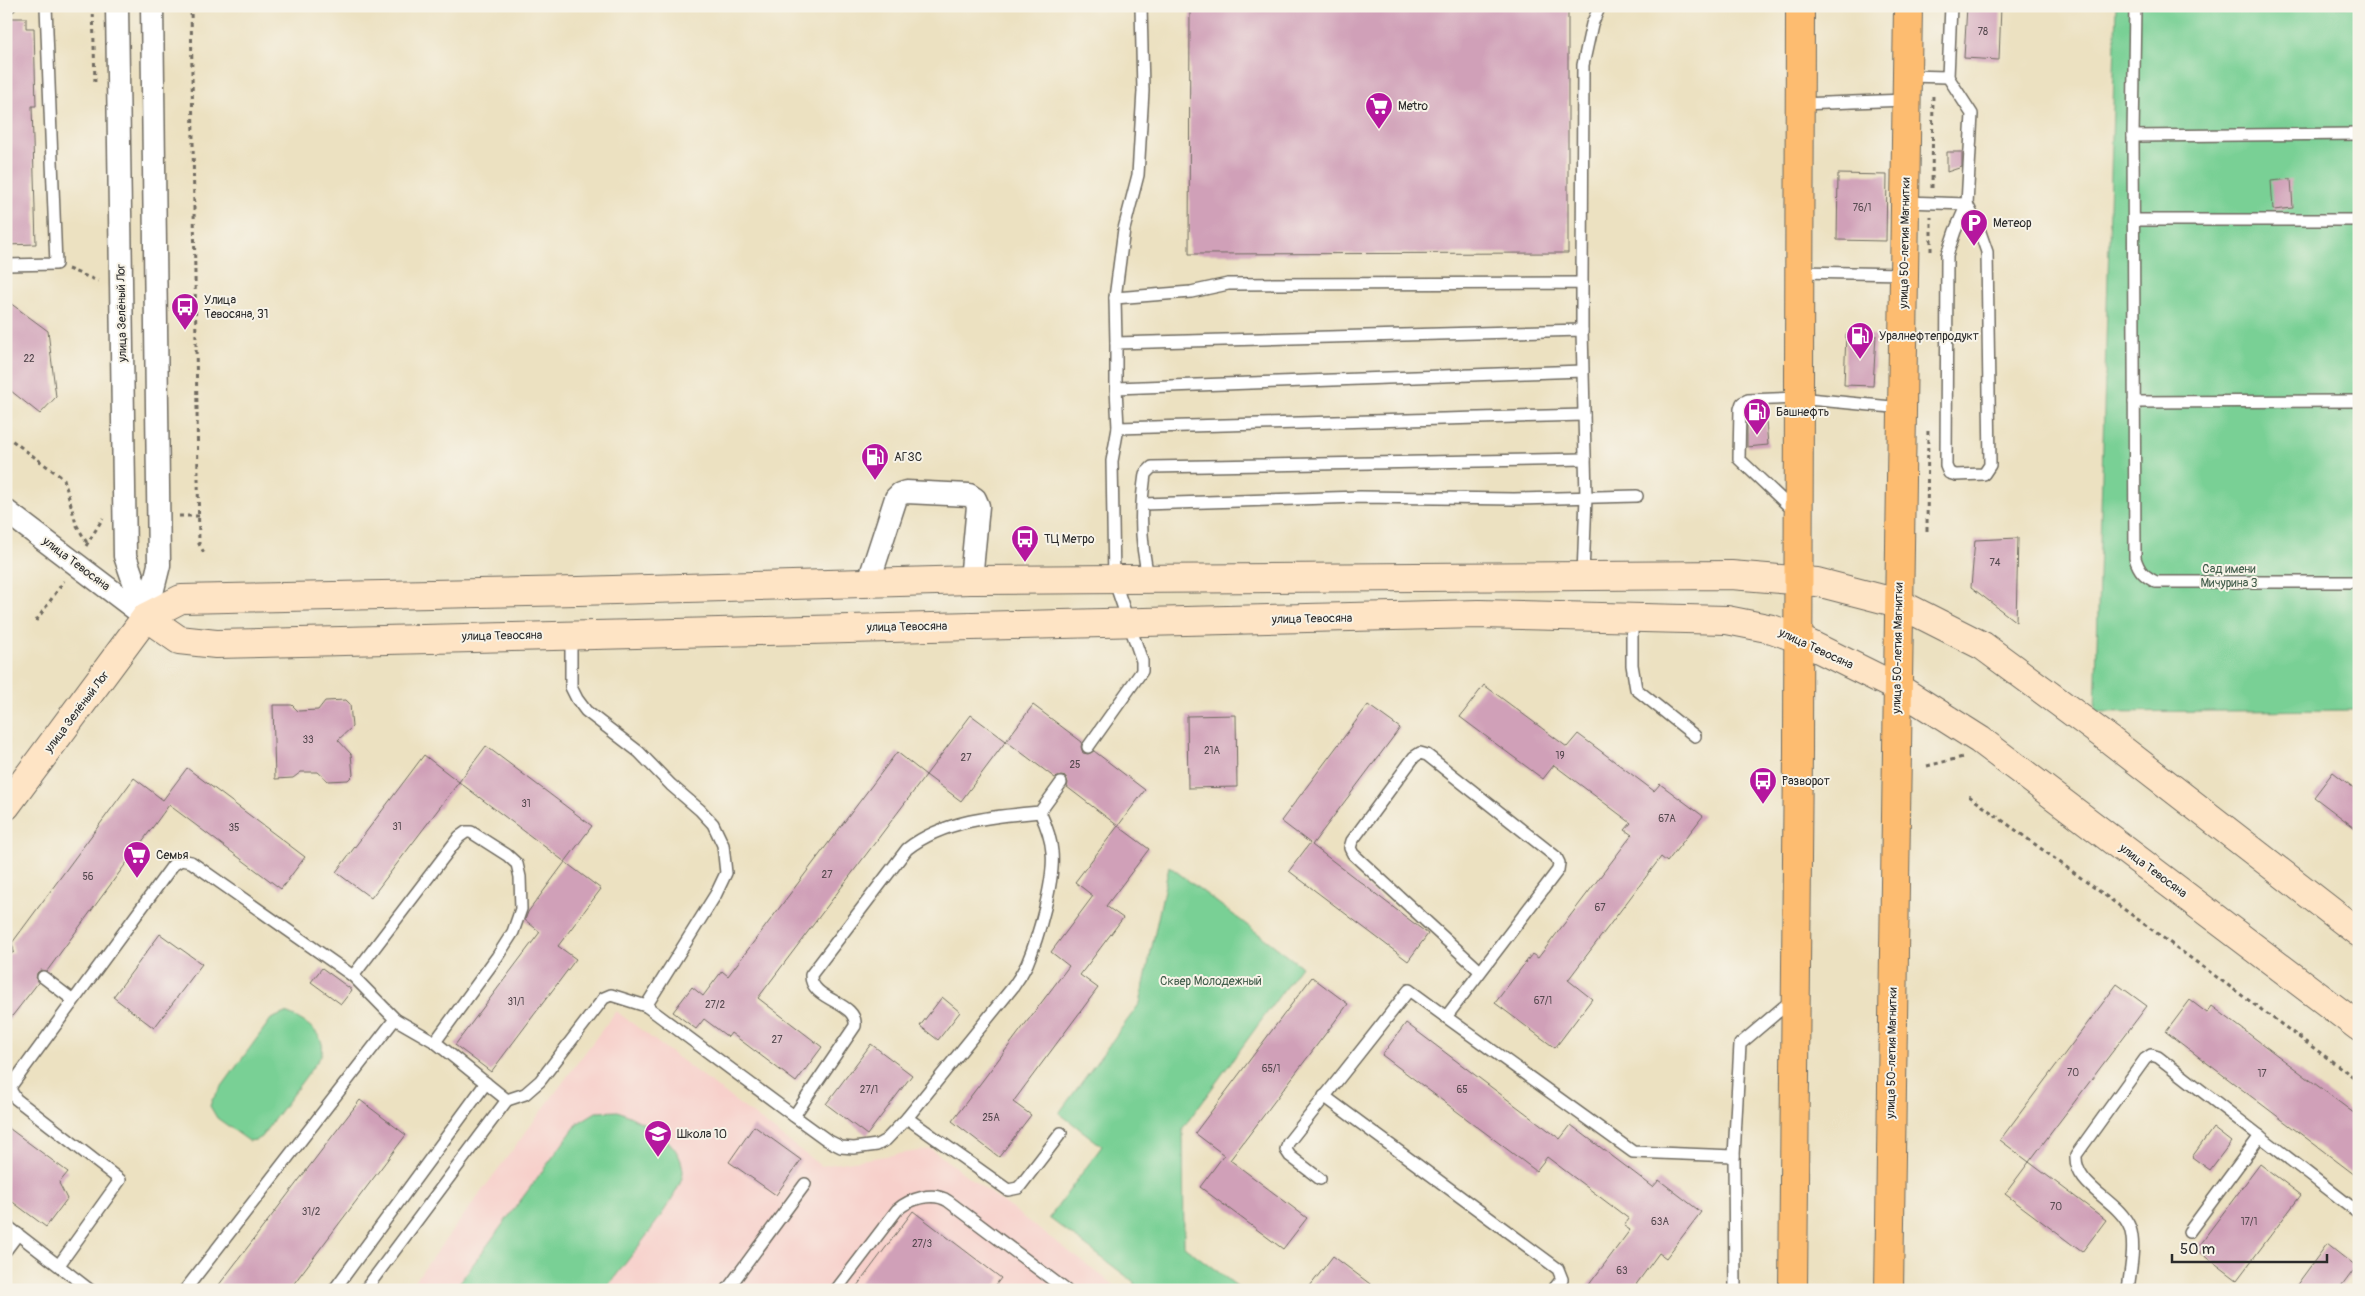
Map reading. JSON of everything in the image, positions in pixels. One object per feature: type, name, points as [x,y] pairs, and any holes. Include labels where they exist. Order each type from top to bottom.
[{"type":"main road","points":[[1793,1290],[1800,6]]},
{"type":"main road","name":"улица 50-летия Магнитки","points":[[1889,1290],[1908,6]]},
{"type":"street","name":"улица Зелёный Лог","points":[[117,6],[125,556],[146,617]]},
{"type":"street","name":"улица Зелёный Лог","points":[[6,806],[146,617],[159,566],[152,6]]},
{"type":"street","points":[[868,584],[896,498],[906,492],[969,495],[975,498],[978,506],[971,580]]},
{"type":"street","name":"улица Тевосяна","points":[[6,511],[146,617],[180,640],[216,644],[1479,614],[1632,616],[1727,620],[1772,629],[1797,638],[1898,688],[1980,740],[2359,1027]]},
{"type":"street","points":[[146,617],[181,598],[868,584],[971,580],[1583,575],[1731,576],[1817,582],[1898,603],[1983,646],[2110,740],[2359,933]]},
{"type":"lane","points":[[6,266],[56,264],[46,6]]},
{"type":"lane","points":[[1088,747],[1142,671],[1142,661],[1114,580],[1112,461],[1118,428],[1115,298],[1124,229],[1138,175],[1143,91],[1141,6]]},
{"type":"lane","points":[[1583,575],[1586,497],[1582,330],[1583,65],[1592,24],[1600,6]]},
{"type":"lane","points":[[1951,6],[1948,77],[1972,114],[1967,204],[1947,255],[1946,466],[1949,473],[1956,475],[1984,474],[1990,465],[1986,252],[1979,229],[1967,204]]},
{"type":"lane","points":[[2135,6],[2133,136],[2134,402],[2135,558],[2138,568],[2144,576],[2156,582],[2359,582]]},
{"type":"lane","points":[[1800,104],[1906,88],[1948,77]]},
{"type":"lane","points":[[2133,136],[2359,134]]},
{"type":"lane","points":[[1905,202],[1967,204]]},
{"type":"lane","points":[[2134,220],[2359,220]]},
{"type":"lane","points":[[1799,272],[1904,274]]},
{"type":"lane","points":[[1115,298],[1191,292],[1228,284],[1582,283]]},
{"type":"lane","points":[[1116,343],[1582,330]]},
{"type":"lane","points":[[1116,388],[1583,371]]},
{"type":"lane","points":[[1797,514],[1741,462],[1740,409],[1742,403],[1748,400],[1798,398],[1903,408]]},
{"type":"lane","points":[[2134,402],[2359,401]]},
{"type":"lane","points":[[1118,428],[1584,415]]},
{"type":"lane","points":[[1150,579],[1144,557],[1144,478],[1147,470],[1157,466],[1585,459]]},
{"type":"lane","points":[[1143,504],[1360,497],[1514,499],[1638,496]]},
{"type":"lane","points":[[1632,616],[1632,665],[1636,689],[1696,736]]},
{"type":"lane","points":[[571,635],[571,687],[577,699],[586,711],[639,752],[671,785],[700,810],[713,824],[723,845],[726,873],[716,894],[646,1006]]},
{"type":"lane","points":[[1446,1018],[1558,870],[1559,863],[1556,857],[1427,755],[1420,753],[1408,765],[1352,841],[1350,848],[1352,854],[1480,971]]},
{"type":"lane","points":[[794,1116],[855,1026],[854,1017],[851,1013],[815,988],[811,975],[907,849],[920,839],[936,832],[971,822],[995,816],[1040,812],[1061,783]]},
{"type":"lane","points":[[365,1290],[507,1100],[525,1094],[540,1081],[604,998],[611,996],[646,1006],[794,1116],[840,1147],[854,1148],[877,1145],[886,1140],[907,1118],[1013,987],[1026,966],[1036,939],[1050,881],[1053,854],[1049,831],[1040,812]]},
{"type":"lane","points":[[353,976],[462,834],[466,832],[475,834],[507,855],[517,864],[520,877],[521,909],[513,932],[435,1042]]},
{"type":"lane","points":[[59,1265],[120,1180],[16,1099],[11,1091],[11,1086],[174,865],[181,860],[191,862],[353,976],[395,1019],[435,1042],[507,1100]]},
{"type":"lane","points":[[43,977],[73,1000]]},
{"type":"lane","points":[[1320,1179],[1290,1156],[1286,1150],[1288,1143],[1409,990],[1633,1152],[1734,1156]]},
{"type":"lane","points":[[1736,1290],[1734,1156],[1740,1044],[1795,998]]},
{"type":"lane","points":[[185,1290],[395,1019]]},
{"type":"lane","points":[[2128,1290],[2133,1244],[2130,1228],[2123,1215],[2078,1171],[2076,1154],[2145,1059],[2151,1055],[2158,1057],[2359,1213]]},
{"type":"lane","points":[[334,1290],[486,1082]]},
{"type":"lane","points":[[1324,1096],[1558,1269],[1562,1279],[1553,1290]]},
{"type":"lane","points":[[907,1118],[1008,1190],[1018,1188],[1021,1185],[1061,1133]]},
{"type":"lane","points":[[2189,1232],[2260,1136]]},
{"type":"lane","points":[[727,1290],[805,1184]]},
{"type":"lane","points":[[836,1290],[897,1210],[907,1203],[934,1196],[948,1200],[1066,1290]]},
{"type":"lane","points":[[6,1225],[90,1290]]},
{"type":"lane","points":[[6,1250],[18,1234]]},
{"type":"path","points":[[191,6],[199,544],[206,556]]},
{"type":"path","points":[[56,264],[98,280]]},
{"type":"path","points":[[6,436],[64,479],[76,524],[88,543]]},
{"type":"path","points":[[1928,766],[1964,756]]},
{"type":"path","points":[[1970,796],[2359,1081]]},
{"type":"shaded area","name":"Школа 10","points":[[616,1011],[821,1166],[931,1149],[1117,1287],[1117,1290],[408,1290]]},
{"type":"green space","name":"Сад имени Мичурина 3","points":[[2116,6],[2359,6],[2359,710],[2095,712]]},
{"type":"green space","name":"Сквер Молодежный","points":[[1169,866],[1301,966],[1183,1128],[1184,1246],[1242,1290],[1134,1290],[1134,1282],[1049,1218],[1102,1146],[1059,1113],[1140,1003]]},
{"type":"green space","points":[[285,1013],[299,1019],[313,1029],[321,1041],[321,1056],[261,1137],[249,1141],[217,1118],[210,1106],[212,1100],[271,1019]]},
{"type":"green space","points":[[618,1111],[649,1127],[668,1141],[676,1150],[681,1160],[683,1171],[681,1181],[674,1196],[637,1249],[605,1290],[454,1290],[578,1123],[596,1112]]},
{"type":"building","name":"Metro","points":[[1190,6],[1568,6],[1568,253],[1189,254]]},
{"type":"building","points":[[1967,6],[2001,6],[1999,60],[1964,58]]},
{"type":"building","points":[[6,18],[26,18],[26,28],[34,28],[36,106],[32,106],[36,244],[6,245]]},
{"type":"building","points":[[1947,152],[1962,152],[1962,167],[1947,172]]},
{"type":"building","points":[[1838,174],[1887,175],[1886,241],[1837,240]]},
{"type":"building","points":[[2291,179],[2293,208],[2273,210],[2271,181]]},
{"type":"building","points":[[6,300],[48,331],[56,397],[40,414],[6,387]]},
{"type":"building","name":"Уралнефтепродукт","points":[[1846,334],[1876,335],[1873,386],[1844,385]]},
{"type":"building","points":[[1766,421],[1768,445],[1747,447],[1747,422]]},
{"type":"building","points":[[2018,538],[2016,622],[1971,587],[1975,540]]},
{"type":"building","points":[[1484,685],[1567,747],[1578,734],[1654,791],[1660,784],[1703,816],[1667,862],[1661,857],[1568,980],[1592,999],[1555,1048],[1495,1003],[1532,954],[1538,958],[1632,835],[1625,830],[1631,823],[1554,765],[1543,779],[1460,717]]},
{"type":"building","points":[[346,700],[350,704],[352,727],[338,740],[351,754],[353,775],[348,780],[328,781],[318,772],[301,772],[293,778],[275,779],[273,705],[292,705],[298,711],[318,710],[325,701]]},
{"type":"building","points":[[1033,705],[1082,742],[1083,753],[1088,754],[1094,751],[1145,790],[1118,826],[1067,787],[1066,777],[1055,778],[1006,741]]},
{"type":"building","points":[[1368,705],[1400,728],[1312,845],[1428,934],[1408,961],[1289,871],[1310,843],[1281,821]]},
{"type":"building","points":[[971,715],[1006,741],[961,801],[926,775]]},
{"type":"building","points":[[1236,715],[1237,787],[1188,788],[1187,716]]},
{"type":"building","points":[[486,746],[592,826],[565,862],[459,782]]},
{"type":"building","points":[[897,752],[926,775],[758,998],[822,1047],[796,1082],[731,1033],[728,1037],[704,1019],[696,1029],[673,1012],[692,987],[703,996],[722,971],[728,976]]},
{"type":"building","points":[[424,755],[459,782],[371,898],[336,872]]},
{"type":"building","points":[[187,768],[305,857],[281,889],[169,805],[47,971],[41,970],[37,973],[36,979],[38,983],[6,1024],[6,956],[14,952],[12,943],[134,778],[163,800]]},
{"type":"building","points":[[2333,772],[2359,792],[2359,831],[2314,797]]},
{"type":"building","points":[[1118,826],[1149,849],[1106,906],[1123,918],[1080,975],[1098,988],[1013,1102],[1031,1115],[999,1157],[952,1121],[1069,966],[1051,952],[1093,896],[1075,882]]},
{"type":"building","points":[[565,862],[601,889],[558,946],[576,959],[491,1072],[455,1045],[540,932],[525,920],[528,912]]},
{"type":"building","points":[[160,934],[202,964],[154,1028],[113,997]]},
{"type":"building","points":[[322,968],[352,990],[341,1004],[311,982]]},
{"type":"building","points":[[1312,977],[1348,1004],[1230,1160],[1307,1218],[1283,1249],[1200,1187],[1224,1155],[1195,1133]]},
{"type":"building","points":[[2117,984],[2147,1006],[2029,1162],[2000,1140]]},
{"type":"building","points":[[942,997],[960,1012],[938,1040],[920,1026]]},
{"type":"building","points":[[2190,1000],[2207,1013],[2212,1006],[2359,1117],[2359,1178],[2166,1032]]},
{"type":"building","points":[[1406,1023],[1560,1139],[1571,1125],[1653,1187],[1659,1180],[1701,1212],[1666,1258],[1659,1253],[1632,1290],[1585,1290],[1630,1230],[1624,1226],[1629,1219],[1547,1157],[1536,1171],[1382,1055]]},
{"type":"building","points":[[871,1044],[912,1075],[867,1135],[826,1104]]},
{"type":"building","points":[[360,1100],[406,1135],[289,1290],[215,1290]]},
{"type":"building","points":[[6,1126],[68,1172],[59,1183],[67,1199],[46,1227],[6,1197]]},
{"type":"building","points":[[754,1126],[801,1160],[776,1195],[729,1162]]},
{"type":"building","points":[[2213,1128],[2231,1142],[2210,1170],[2192,1157]]},
{"type":"building","points":[[2029,1162],[2106,1220],[2082,1252],[2005,1194]]},
{"type":"building","points":[[2260,1164],[2301,1195],[2237,1280],[2196,1249]]},
{"type":"building","points":[[913,1211],[1001,1278],[992,1290],[854,1290]]},
{"type":"building","points":[[2327,1244],[2356,1267],[2339,1290],[2293,1290]]},
{"type":"building","points":[[1333,1256],[1378,1290],[1307,1290]]},
{"type":"place","name":"Metro","points":[[1379,130]]},
{"type":"place","name":"Метеор","points":[[1974,247]]},
{"type":"place","name":"Улица Тевосяна, 31","points":[[185,331]]},
{"type":"place","name":"Уралнефтепродукт","points":[[1860,360]]},
{"type":"place","name":"Башнефть","points":[[1757,436]]},
{"type":"place","name":"АГЗС","points":[[875,481]]},
{"type":"place","name":"ТЦ Метро","points":[[1025,563]]},
{"type":"place","name":"Разворот","points":[[1763,805]]},
{"type":"place","name":"Семья","points":[[137,879]]},
{"type":"place","name":"Школа 10","points":[[658,1158]]}]
